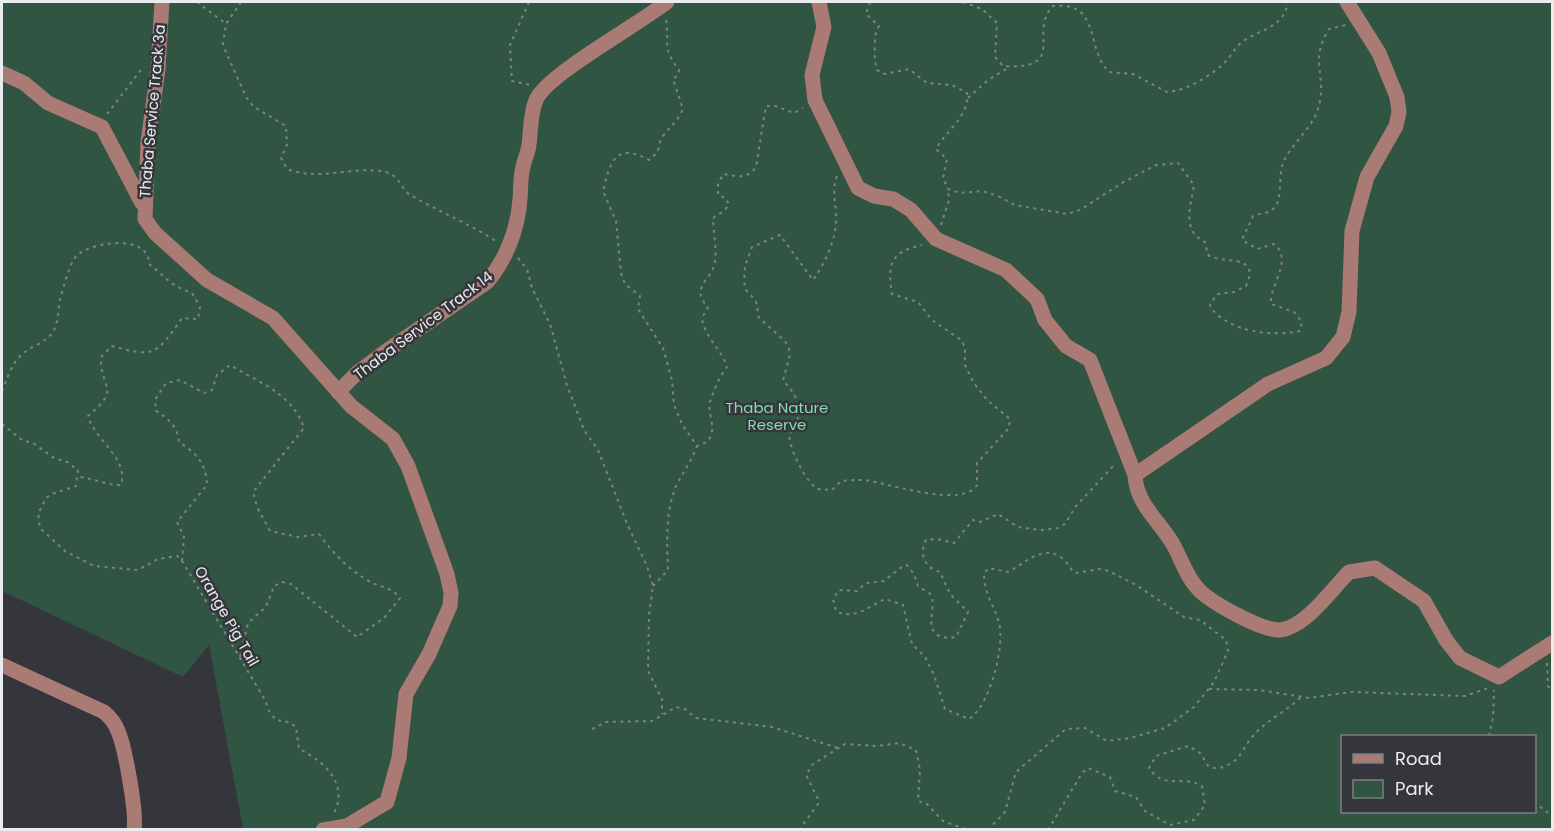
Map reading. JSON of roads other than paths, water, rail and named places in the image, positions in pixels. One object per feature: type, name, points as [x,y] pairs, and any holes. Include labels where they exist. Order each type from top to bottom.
[{"type":"street","name":"Thaba Service Track 3a","points":[[162,2],[158,69],[150,116],[145,219],[155,233],[207,280],[273,318],[338,393],[351,406],[388,434],[401,452],[435,537],[450,586],[451,599],[429,654],[406,694],[399,758],[387,802],[347,826],[324,829]]},
{"type":"street","points":[[819,2],[824,27],[812,75],[815,100],[858,188],[874,196],[893,199],[911,210],[936,239],[1006,270],[1037,299],[1045,320],[1065,346],[1090,360],[1122,447],[1135,475],[1136,488],[1143,503],[1173,544],[1192,582],[1201,592],[1238,615],[1278,630],[1295,626],[1331,593],[1349,572],[1375,568],[1424,601],[1446,640],[1460,658],[1499,677],[1550,645]]},
{"type":"street","points":[[1135,475],[1249,396],[1326,358],[1343,337],[1349,312],[1352,231],[1367,177],[1396,126],[1399,112],[1398,97],[1365,27],[1347,2]]},
{"type":"street","name":"Thaba Service Track 14","points":[[338,393],[357,373],[487,282],[497,271],[507,251],[520,202],[522,168],[529,147],[536,98],[549,85],[667,7]]},
{"type":"street","points":[[2,73],[24,83],[48,103],[96,123],[107,132],[144,206]]},
{"type":"street","points":[[2,665],[104,712],[113,720],[119,732],[135,817],[134,830]]},
{"type":"park label","name":"Thaba Nature Reserve","points":[[777,416]]}]
